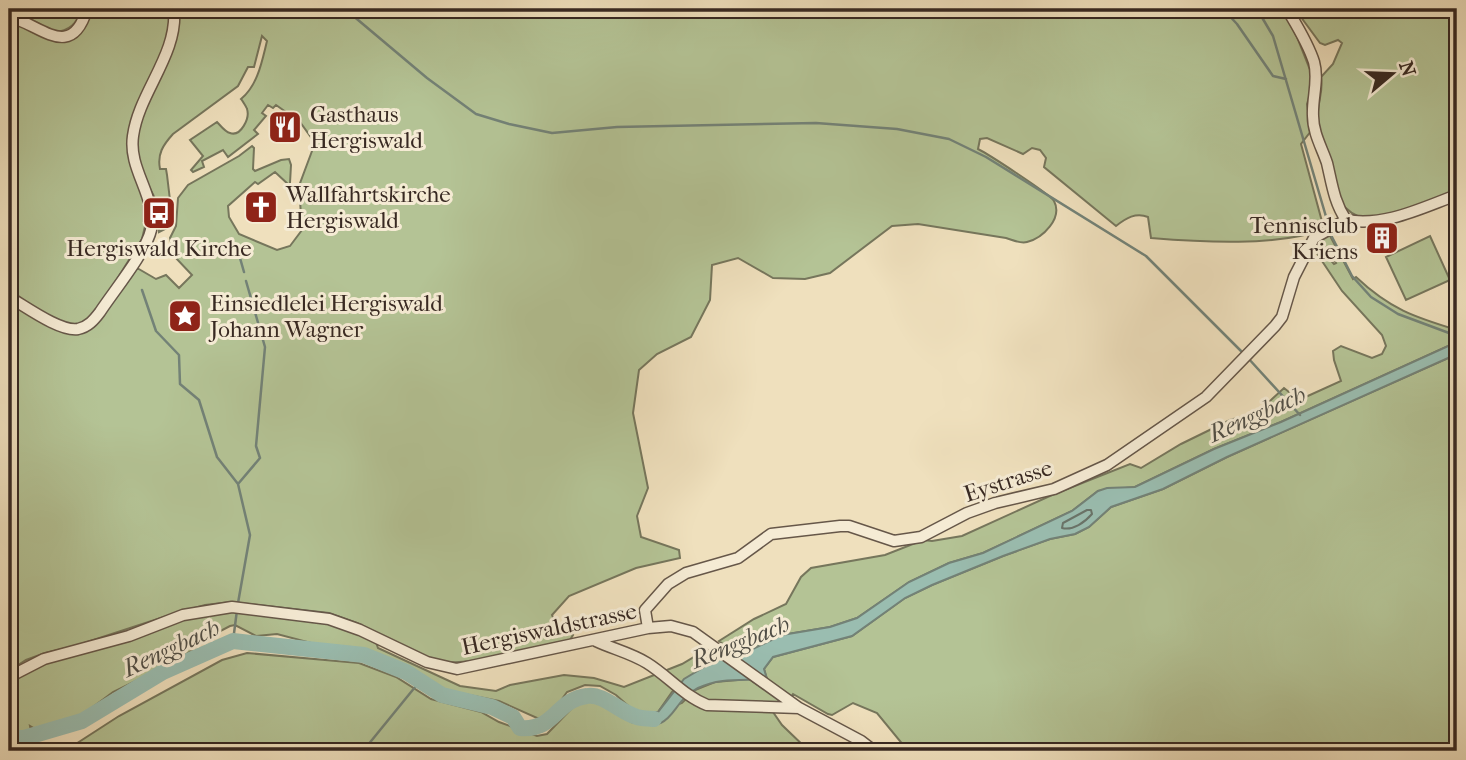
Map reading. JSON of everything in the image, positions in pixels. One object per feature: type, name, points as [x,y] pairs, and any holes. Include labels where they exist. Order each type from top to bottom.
[{"type":"street","points":[[9,18],[20,20],[49,36],[62,37],[79,27],[87,9]]},
{"type":"street","points":[[9,297],[53,322],[72,329],[82,328],[92,322],[100,312],[145,244],[151,229],[150,207],[134,165],[133,134],[170,41],[174,27],[174,9]]},
{"type":"street","points":[[1287,9],[1300,30],[1314,63],[1314,129],[1335,198],[1346,220],[1360,222],[1387,219],[1457,195]]},
{"type":"street","name":"Eystrasse","points":[[648,628],[645,610],[668,584],[686,573],[738,558],[771,534],[849,526],[894,541],[921,537],[967,513],[1054,489],[1107,466],[1206,397],[1275,326],[1284,312],[1294,278],[1314,238],[1346,220]]},
{"type":"street","name":"Hergiswaldstrasse","points":[[9,677],[44,659],[129,636],[183,615],[232,607],[329,619],[444,668],[457,669],[648,628],[671,626],[694,632],[799,708],[861,741],[874,751]]},
{"type":"street","points":[[595,640],[631,654],[707,705],[799,708]]},
{"type":"green space","points":[[9,9],[82,9],[72,25],[54,32],[32,20],[9,13]]},
{"type":"green space","points":[[90,9],[171,9],[167,44],[130,130],[129,156],[146,205],[143,206],[143,221],[146,222],[142,239],[104,300],[110,303],[137,268],[156,279],[166,275],[179,288],[192,275],[174,256],[170,238],[176,226],[178,198],[188,185],[252,146],[255,171],[289,159],[290,183],[289,185],[275,172],[258,184],[255,182],[228,206],[229,217],[239,234],[277,250],[290,246],[302,230],[299,186],[315,143],[300,122],[276,105],[273,108],[268,105],[262,113],[266,116],[254,130],[258,134],[228,157],[223,150],[202,161],[204,167],[193,172],[191,170],[203,156],[190,140],[217,122],[230,133],[238,132],[244,126],[248,113],[241,99],[252,87],[258,72],[267,41],[262,36],[254,67],[248,67],[238,86],[173,134],[164,146],[159,164],[160,169],[166,169],[172,217],[167,228],[159,232],[160,204],[157,204],[139,167],[136,136],[140,117],[171,46],[177,9],[1282,9],[1297,37],[1314,80],[1307,104],[1311,131],[1301,144],[1324,229],[1306,235],[1262,241],[1215,242],[1151,238],[1148,217],[1131,217],[1116,226],[1044,167],[1046,158],[1040,150],[1032,148],[1023,154],[987,138],[980,139],[978,149],[1054,201],[1054,220],[1045,232],[1033,240],[1019,242],[918,224],[892,226],[830,273],[805,279],[773,278],[738,258],[712,265],[710,300],[691,337],[657,354],[639,370],[633,413],[648,488],[637,516],[641,537],[679,550],[680,558],[636,568],[569,596],[552,615],[555,622],[573,635],[570,640],[462,662],[432,661],[357,623],[329,613],[231,602],[205,605],[45,653],[26,660],[9,671],[9,21],[65,42],[74,38],[82,28]]},
{"type":"green space","points":[[1295,9],[1457,9],[1457,191],[1385,216],[1359,216],[1342,205],[1324,152],[1318,115],[1321,77],[1333,64],[1342,43],[1338,40],[1325,45],[1320,43]]},
{"type":"green space","points":[[1329,234],[1353,279],[1356,277],[1380,297],[1403,311],[1457,330],[1457,342],[1281,422],[1214,449],[1135,487],[1098,491],[1072,511],[983,553],[949,563],[909,582],[857,618],[830,627],[782,635],[738,656],[719,641],[754,619],[786,604],[801,577],[811,568],[885,555],[923,540],[962,536],[1052,495],[1130,464],[1141,468],[1181,444],[1230,420],[1258,412],[1284,388],[1299,400],[1341,381],[1333,351],[1341,346],[1372,358],[1382,354],[1386,346],[1382,335],[1342,291],[1316,251],[1320,248],[1336,263],[1317,240]]},
{"type":"green space","points":[[1430,236],[1450,280],[1406,300],[1386,257]]},
{"type":"green space","points":[[1457,354],[1457,751],[1033,751],[904,746],[877,713],[853,703],[832,715],[828,714],[793,694],[791,697],[767,679],[764,669],[773,657],[852,636],[905,598],[932,585],[1050,539],[1075,534],[1089,527],[1111,507],[1163,489],[1227,457]]},
{"type":"green space","points":[[238,610],[324,622],[376,642],[378,648],[460,686],[496,691],[510,685],[564,675],[594,678],[624,687],[682,664],[709,648],[721,657],[672,692],[658,712],[650,715],[633,710],[616,695],[600,686],[585,685],[567,692],[552,713],[544,718],[537,718],[499,701],[439,689],[365,650],[311,643],[277,634],[256,636],[235,625],[203,640],[191,651],[166,666],[113,692],[74,721],[37,730],[30,726],[35,751],[9,751],[9,682],[33,666],[196,616]]},
{"type":"green space","points":[[247,653],[359,663],[396,677],[431,699],[481,712],[499,722],[537,736],[547,734],[575,705],[586,699],[594,699],[631,722],[682,703],[695,690],[715,682],[749,679],[785,703],[773,712],[782,725],[809,751],[65,751],[119,716],[222,660]]},
{"type":"water","points":[[1457,342],[1457,354],[1227,457],[1163,489],[1111,507],[1089,527],[1075,534],[1050,539],[932,585],[905,598],[852,636],[773,657],[764,669],[767,679],[724,681],[707,685],[688,694],[665,721],[646,725],[631,722],[633,710],[643,714],[658,712],[684,679],[721,657],[738,656],[782,635],[830,627],[857,618],[909,582],[949,563],[983,553],[1072,511],[1098,491],[1135,487],[1214,449],[1281,422]]},
{"type":"waterway","points":[[345,9],[427,78],[476,114],[509,124],[552,133],[617,127],[816,123],[897,129],[949,139],[986,157],[1146,256],[1243,353]]},
{"type":"waterway","points":[[1223,9],[1237,24],[1273,76],[1286,79]]},
{"type":"waterway","points":[[1257,9],[1273,36],[1332,237],[1352,276],[1371,297],[1398,314],[1457,336]]},
{"type":"waterway","points":[[236,244],[244,272]]},
{"type":"waterway","points":[[238,603],[250,535],[238,484],[260,458],[256,446],[265,347],[246,281]]},
{"type":"waterway","points":[[142,290],[156,331],[179,355],[180,384],[199,400],[217,457],[238,484]]},
{"type":"waterway","points":[[1248,358],[1300,415]]},
{"type":"waterway","points":[[233,641],[237,610]]},
{"type":"waterway","name":"Renggbach","points":[[9,738],[24,738],[82,721],[163,672],[233,641],[364,655],[406,672],[442,695],[492,707],[513,717],[520,728],[541,725],[568,703],[587,696],[599,697],[637,717],[654,719]]},
{"type":"waterway","points":[[363,751],[420,681]]},
{"type":"place","name":"Gasthaus Hergiswald","points":[[285,127]]},
{"type":"place","name":"Wallfahrtskirche Hergiswald","points":[[261,207]]},
{"type":"place","name":"Hergiswald Kirche","points":[[159,213]]},
{"type":"place","name":"Tennisclub Kriens","points":[[1382,238]]},
{"type":"place","name":"Einsiedlelei Hergiswald Johann Wagner","points":[[185,316]]}]
